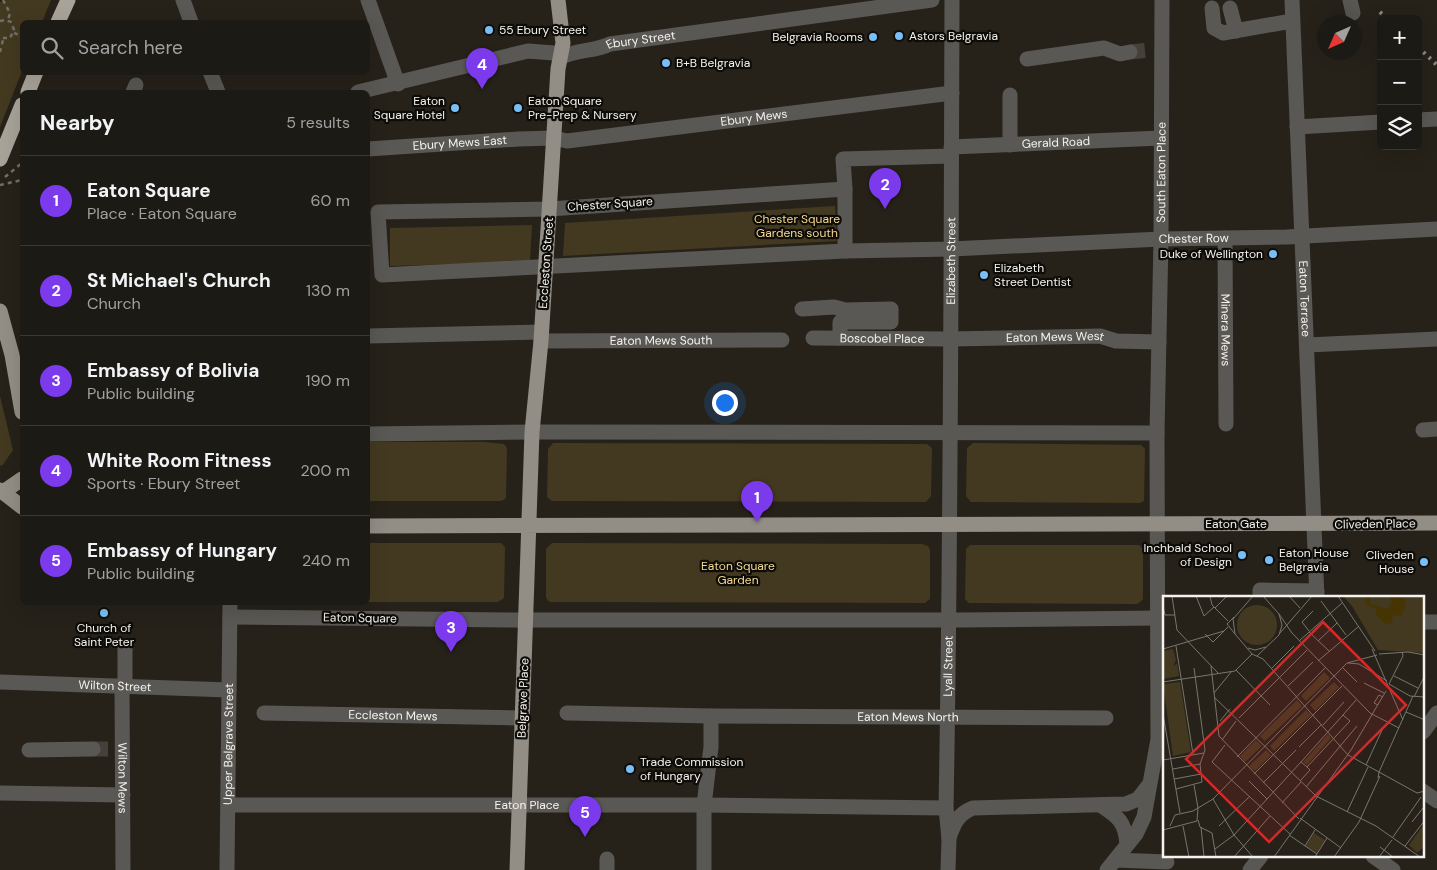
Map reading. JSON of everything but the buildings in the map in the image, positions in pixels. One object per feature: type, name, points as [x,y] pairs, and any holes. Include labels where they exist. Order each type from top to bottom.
[{"type":"highway","points":[[59,20],[68,0]]},
{"type":"highway","points":[[29,90],[35,75]]},
{"type":"highway","points":[[0,159],[20,110]]},
{"type":"main road","name":"Eccleston Street","points":[[530,526],[532,432],[541,336],[560,58],[563,43],[558,0]]},
{"type":"main road","points":[[0,311],[12,356],[20,401]]},
{"type":"main road","points":[[20,479],[2,491],[20,505]]},
{"type":"main road","points":[[370,526],[1158,523]]},
{"type":"main road","name":"Eaton Gate","points":[[1158,523],[1314,524]]},
{"type":"main road","name":"Cliveden Place","points":[[1314,524],[1437,523]]},
{"type":"main road","name":"Belgrave Place","points":[[517,870],[530,526]]},
{"type":"street","points":[[183,0],[190,20]]},
{"type":"street","points":[[368,0],[398,84]]},
{"type":"street","name":"Ebury Street","points":[[560,58],[570,53],[604,47],[610,44],[932,0]]},
{"type":"street","name":"Elizabeth Street","points":[[950,524],[952,432],[950,339],[952,0]]},
{"type":"street","name":"South Eaton Place","points":[[1157,433],[1161,138],[1156,50],[1162,0]]},
{"type":"street","name":"Eaton Terrace","points":[[1292,0],[1317,594]]},
{"type":"street","points":[[1212,8],[1214,28],[1222,33],[1292,21]]},
{"type":"street","points":[[1230,8],[1236,31]]},
{"type":"street","points":[[1027,59],[1104,48],[1120,54],[1130,52]]},
{"type":"street","points":[[368,90],[528,51],[554,53],[560,58]]},
{"type":"street","points":[[211,75],[217,90]]},
{"type":"street","name":"Ebury Mews","points":[[554,138],[567,140],[952,93]]},
{"type":"street","points":[[1010,95],[1010,144]]},
{"type":"street","points":[[1422,120],[1437,119]]},
{"type":"street","points":[[1297,127],[1377,122]]},
{"type":"street","name":"Ebury Mews East","points":[[370,149],[554,138]]},
{"type":"street","name":"Gerald Road","points":[[951,152],[1010,144],[1161,138]]},
{"type":"street","points":[[846,251],[843,159],[951,152]]},
{"type":"street","name":"Chester Square","points":[[845,189],[550,209],[378,212],[375,276],[846,251],[951,249]]},
{"type":"street","name":"Chester Row","points":[[951,249],[1437,229]]},
{"type":"street","name":"Minera Mews","points":[[1225,238],[1226,424]]},
{"type":"street","points":[[802,309],[834,307],[845,310],[891,309],[891,322],[840,322],[840,338]]},
{"type":"street","name":"Eaton Mews South","points":[[370,336],[541,336],[782,340]]},
{"type":"street","name":"Eaton Mews West","points":[[950,339],[1100,336],[1116,340],[1159,342]]},
{"type":"street","name":"Boscobel Place","points":[[813,338],[950,339]]},
{"type":"street","points":[[1307,344],[1437,339]]},
{"type":"street","points":[[370,434],[532,432],[1157,433],[1161,739],[1144,817],[1136,834],[1111,865]]},
{"type":"street","name":"Lyall Street","points":[[948,870],[949,839],[946,786],[950,524]]},
{"type":"street","points":[[1260,596],[1260,590],[1317,594]]},
{"type":"street","name":"Eaton Square","points":[[230,610],[526,620],[1159,618]]},
{"type":"street","name":"Upper Belgrave Street","points":[[227,870],[230,610]]},
{"type":"street","points":[[1424,622],[1437,622]]},
{"type":"street","name":"Wilton Mews","points":[[124,870],[123,687],[125,646]]},
{"type":"street","name":"Wilton Street","points":[[0,682],[229,690]]},
{"type":"street","name":"Eccleston Mews","points":[[264,713],[522,718]]},
{"type":"street","name":"Eaton Mews North","points":[[567,714],[1106,718]]},
{"type":"street","points":[[1424,731],[1437,714]]},
{"type":"street","points":[[704,870],[704,805],[711,747],[711,716]]},
{"type":"street","points":[[29,750],[93,749]]},
{"type":"street","points":[[946,786],[954,799],[973,808],[1126,804],[1138,799],[1150,784]]},
{"type":"street","points":[[1424,792],[1437,801]]},
{"type":"street","points":[[0,793],[123,795]]},
{"type":"street","name":"Eaton Place","points":[[228,805],[704,805],[946,808]]},
{"type":"street","points":[[1100,805],[1120,820],[1125,829],[1128,844]]},
{"type":"street","name":"Lyall Street","points":[[949,839],[957,818],[964,811],[973,808]]},
{"type":"street","points":[[1250,870],[1259,858]]},
{"type":"street","points":[[1372,861],[1393,870]]},
{"type":"street","points":[[1111,865],[1167,862]]},
{"type":"path","points":[[3,0],[10,13],[8,20]]},
{"type":"path","points":[[0,21],[8,20]]},
{"type":"path","points":[[0,52],[2,39],[10,38],[14,33],[14,27],[8,20]]},
{"type":"path","points":[[14,33],[20,35]]},
{"type":"path","points":[[5,177],[20,165]]},
{"type":"path","points":[[0,185],[20,180]]},
{"type":"green space","points":[[6,0],[51,0],[43,20],[20,20],[20,75],[0,127],[0,2]]},
{"type":"green space","name":"Chester Square Gardens south","points":[[835,206],[837,241],[563,256],[565,223]]},
{"type":"green space","points":[[532,225],[530,262],[390,266],[390,228]]},
{"type":"green space","points":[[0,396],[13,450],[2,466],[0,465]]},
{"type":"green space","points":[[370,442],[485,442],[504,444],[507,448],[506,497],[500,501],[370,501]]},
{"type":"green space","points":[[553,443],[927,444],[932,448],[931,496],[926,502],[552,501],[547,497],[548,449]]},
{"type":"green space","points":[[973,443],[1141,445],[1145,449],[1144,501],[1140,503],[971,502],[966,496],[967,448]]},
{"type":"green space","points":[[370,543],[501,543],[505,547],[504,598],[498,602],[370,602]]},
{"type":"green space","name":"Eaton Square Garden","points":[[552,543],[922,544],[928,546],[930,550],[930,599],[925,603],[551,602],[546,597],[546,549]]},
{"type":"green space","points":[[970,545],[1139,545],[1143,552],[1143,599],[1137,604],[969,603],[965,599],[966,549]]},
{"type":"tunnel","points":[[1130,52],[1150,50]]},
{"type":"tunnel","points":[[93,749],[123,749]]},
{"type":"railway","points":[[1380,12],[1383,15]]},
{"type":"railway","points":[[1422,51],[1437,65]]},
{"type":"place","name":"55 Ebury Street","points":[[489,30]]},
{"type":"place","name":"Astors Belgravia","points":[[899,36]]},
{"type":"place","name":"Belgravia Rooms","points":[[873,37]]},
{"type":"place","name":"B+B Belgravia","points":[[666,63]]},
{"type":"place","name":"White Room Fitness","points":[[482,89]]},
{"type":"place","name":"Eaton Square Hotel","points":[[455,108]]},
{"type":"place","name":"Eaton Square Pre-Prep & Nursery","points":[[518,108]]},
{"type":"place","name":"St Michael's Church","points":[[885,209]]},
{"type":"place","name":"Duke of Wellington","points":[[1273,254]]},
{"type":"place","name":"Elizabeth Street Dentist","points":[[984,275]]},
{"type":"place","name":"Eaton Square","points":[[757,522]]},
{"type":"place","name":"Inchbald School of Design","points":[[1242,555]]},
{"type":"place","name":"Eaton House Belgravia","points":[[1269,560]]},
{"type":"place","name":"Cliveden House","points":[[1424,562]]},
{"type":"place","name":"Church of Saint Peter","points":[[104,613]]},
{"type":"place","name":"Embassy of Bolivia","points":[[451,652]]},
{"type":"place","name":"Trade Commission of Hungary","points":[[630,769]]},
{"type":"place","name":"Embassy of Hungary","points":[[585,837]]}]
